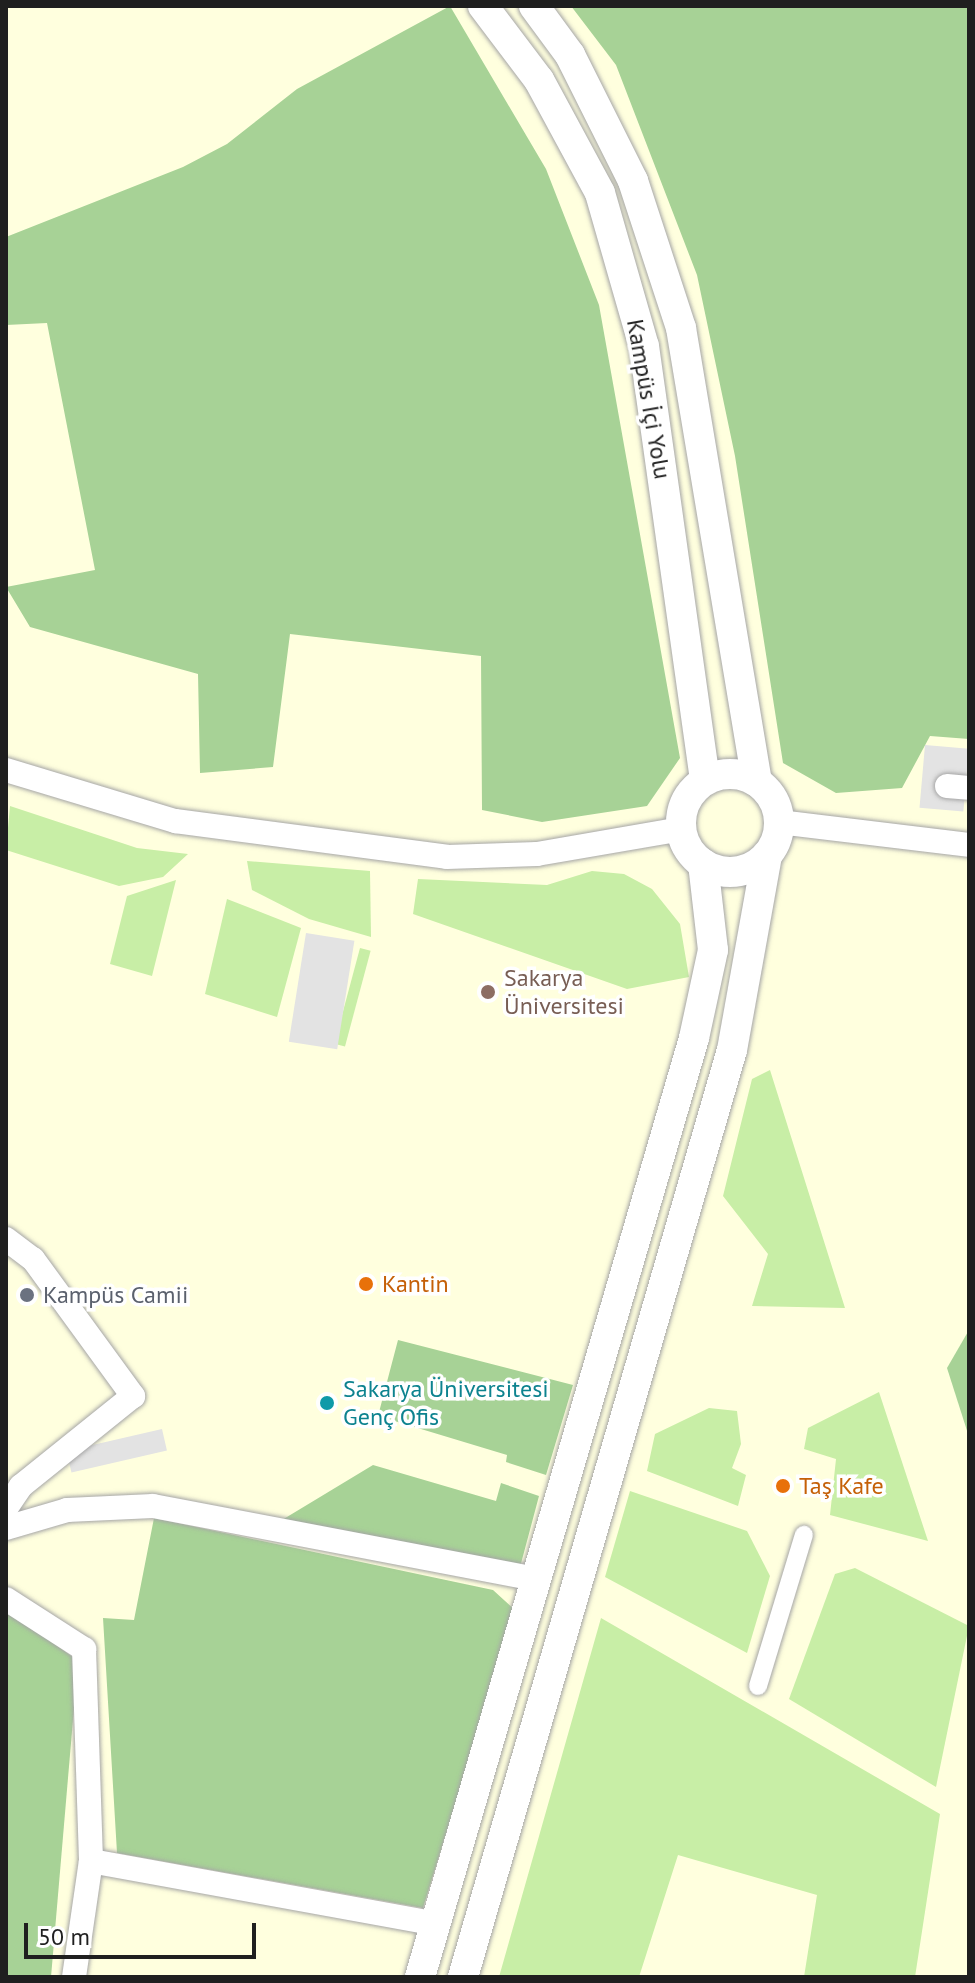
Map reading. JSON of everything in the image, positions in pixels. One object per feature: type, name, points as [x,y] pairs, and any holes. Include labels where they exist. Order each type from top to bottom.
[{"type":"street","name":"Kampüs İçi Yolu","points":[[483,6],[539,80],[600,193],[644,346],[705,780]]},
{"type":"street","name":"Kampüs İçi Yolu","points":[[534,6],[570,55],[633,181],[681,328],[757,782]]},
{"type":"street","points":[[6,770],[175,821],[447,857],[537,854],[681,829]]},
{"type":"street","points":[[420,1977],[694,1038],[713,950],[703,864],[681,829],[686,801],[705,780],[732,773],[757,782],[779,822],[767,855],[732,1050],[463,1977]]},
{"type":"street","points":[[779,822],[969,845]]},
{"type":"street","points":[[703,864],[729,872],[767,855]]},
{"type":"street","points":[[6,1239],[33,1259],[133,1396],[21,1486],[6,1508]]},
{"type":"street","points":[[6,1528],[67,1510],[153,1506],[535,1579]]},
{"type":"street","points":[[758,1686],[804,1535]]},
{"type":"street","points":[[6,1599],[84,1649],[91,1861],[74,1977]]},
{"type":"street","points":[[91,1861],[437,1924]]},
{"type":"shaded area","name":"Sakarya Üniversitesi","points":[[6,6],[969,6],[969,1977],[6,1977]]},
{"type":"shaded area","points":[[925,745],[969,749],[963,812],[920,808]]},
{"type":"shaded area","points":[[306,933],[354,941],[337,1049],[289,1042]]},
{"type":"shaded area","points":[[162,1429],[167,1450],[71,1472],[67,1451]]},
{"type":"green space","points":[[450,6],[546,169],[599,305],[680,758],[647,806],[542,822],[482,810],[481,656],[290,634],[273,767],[200,773],[198,674],[30,627],[6,587],[95,570],[47,323],[6,325],[6,237],[183,167],[227,144],[297,89]]},
{"type":"green space","points":[[571,6],[969,6],[969,739],[930,736],[902,788],[836,793],[783,763],[735,456],[697,275],[616,65]]},
{"type":"green space","points":[[10,806],[137,848],[188,854],[163,877],[119,886],[6,850]]},
{"type":"green space","points":[[247,861],[370,871],[371,937],[309,919],[252,890]]},
{"type":"green space","points":[[592,871],[624,874],[652,889],[680,924],[689,977],[627,989],[413,914],[418,879],[547,885]]},
{"type":"green space","points":[[176,880],[152,976],[110,964],[127,896]]},
{"type":"green space","points":[[227,899],[301,928],[277,1017],[205,994]]},
{"type":"green space","points":[[360,948],[371,951],[345,1046],[334,1044]]},
{"type":"green space","points":[[770,1070],[845,1308],[752,1306],[768,1254],[723,1196],[752,1079]]},
{"type":"green space","points":[[969,1330],[969,1437],[947,1368]]},
{"type":"green space","points":[[398,1340],[573,1385],[546,1475],[506,1462],[507,1455],[378,1416]]},
{"type":"green space","points":[[879,1392],[928,1541],[830,1515],[836,1459],[804,1449],[808,1428]]},
{"type":"green space","points":[[709,1408],[737,1411],[741,1444],[732,1468],[746,1475],[738,1506],[647,1471],[655,1434]]},
{"type":"green space","points":[[373,1465],[496,1501],[501,1483],[539,1496],[519,1571],[277,1523]]},
{"type":"green space","points":[[630,1491],[747,1531],[770,1576],[747,1653],[605,1577]]},
{"type":"green space","points":[[154,1518],[493,1590],[515,1610],[423,1908],[117,1853],[103,1618],[134,1620]]},
{"type":"green space","points":[[855,1568],[969,1626],[936,1787],[789,1699],[835,1574]]},
{"type":"green space","points":[[6,1608],[78,1661],[51,1977],[6,1977]]},
{"type":"green space","points":[[601,1618],[940,1814],[915,1977],[804,1977],[817,1895],[678,1855],[639,1977],[499,1977]]},
{"type":"place","name":"Sakarya Üniversitesi","points":[[488,992]]},
{"type":"place","name":"Kantin","points":[[366,1284]]},
{"type":"place","name":"Kampüs Camii","points":[[27,1295]]},
{"type":"place","name":"Sakarya Üniversitesi Genç Ofis","points":[[327,1403]]},
{"type":"place","name":"Taş Kafe","points":[[783,1486]]}]
